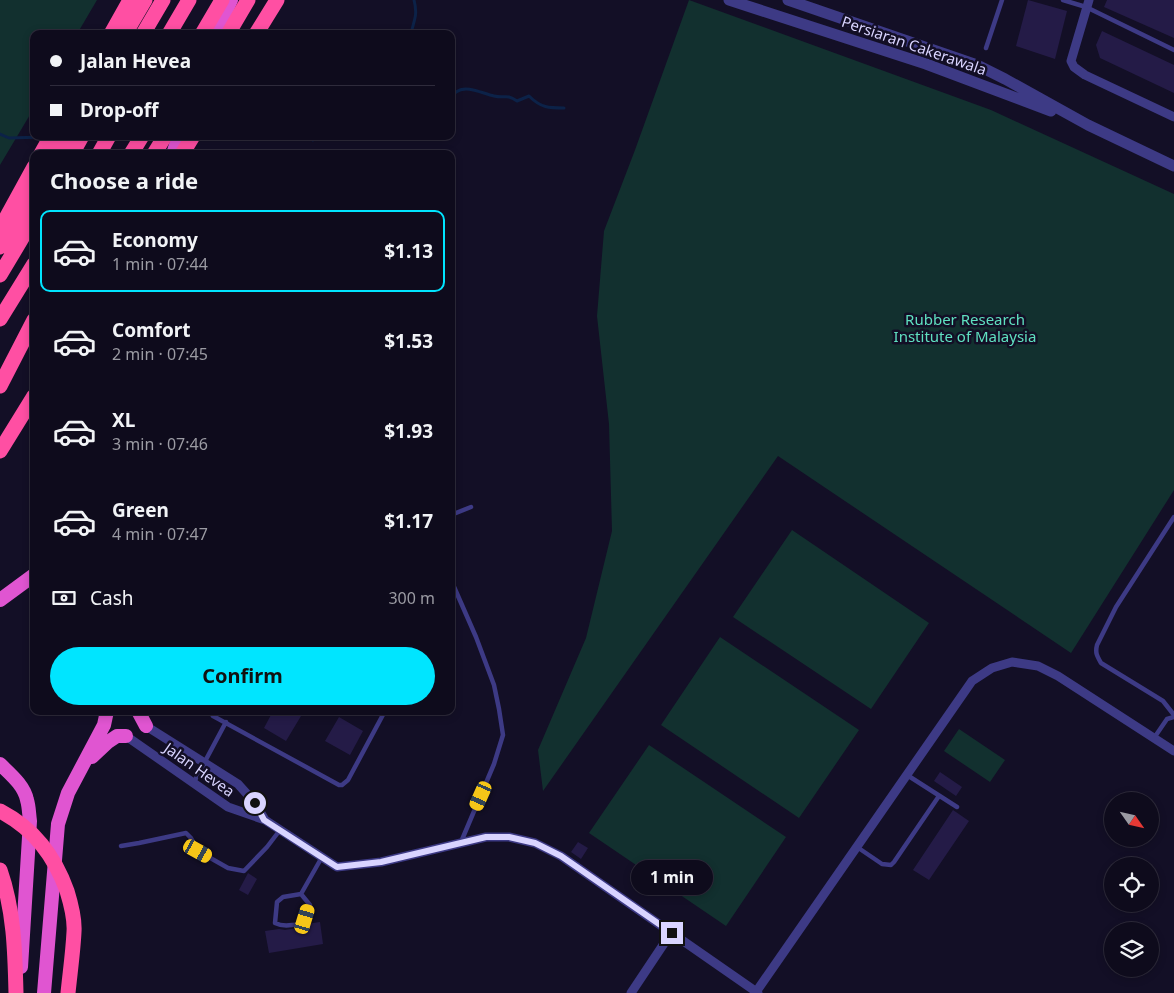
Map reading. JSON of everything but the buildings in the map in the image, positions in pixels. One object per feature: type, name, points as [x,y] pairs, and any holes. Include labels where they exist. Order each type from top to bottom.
[{"type":"highway","points":[[113,30],[130,0]]},
{"type":"highway","points":[[127,30],[145,0]]},
{"type":"highway","points":[[145,30],[163,0]]},
{"type":"highway","points":[[172,30],[189,0]]},
{"type":"highway","points":[[178,30],[189,0]]},
{"type":"highway","points":[[204,30],[222,0]]},
{"type":"highway","points":[[218,30],[230,0]]},
{"type":"highway","points":[[230,30],[248,0]]},
{"type":"highway","points":[[258,30],[277,0]]},
{"type":"highway","points":[[0,229],[30,174]]},
{"type":"highway","points":[[0,247],[30,197]]},
{"type":"highway","points":[[0,275],[30,225]]},
{"type":"highway","points":[[0,319],[30,270]]},
{"type":"highway","points":[[0,387],[30,328]]},
{"type":"highway","points":[[0,387],[30,348]]},
{"type":"highway","points":[[0,452],[30,403]]},
{"type":"highway","points":[[0,600],[30,578]]},
{"type":"highway","points":[[44,993],[58,824],[68,793],[104,725],[106,715]]},
{"type":"highway","points":[[140,715],[146,726]]},
{"type":"highway","points":[[82,766],[108,742],[118,736],[126,736]]},
{"type":"highway","points":[[0,764],[24,790],[30,820],[18,993]]},
{"type":"highway","points":[[0,811],[12,818],[31,834],[49,854],[61,874],[72,905],[75,931],[68,993]]},
{"type":"highway","points":[[0,870],[14,933],[18,993]]},
{"type":"street","name":"Persiaran Cakerawala","points":[[729,0],[926,64],[1088,124]]},
{"type":"street","name":"Persiaran Cakerawala","points":[[788,0],[977,65],[1088,124],[1174,166]]},
{"type":"street","points":[[1087,4],[1071,61],[1074,67],[1085,75],[1174,117]]},
{"type":"street","points":[[460,843],[486,837],[509,837],[535,843],[561,856],[757,992],[972,681],[992,668],[1012,662],[1038,666],[1058,676],[1174,751]]},
{"type":"street","name":"Jalan Hevea","points":[[146,726],[238,784],[255,803],[264,820]]},
{"type":"street","name":"Jalan Hevea","points":[[126,736],[228,807],[264,820],[337,867],[381,862],[460,843]]},
{"type":"street","points":[[631,993],[672,933]]},
{"type":"lane","points":[[986,48],[1002,0]]},
{"type":"lane","points":[[1063,0],[1087,4],[1174,50]]},
{"type":"lane","points":[[455,513],[471,507]]},
{"type":"lane","points":[[1154,738],[1167,719],[1174,716],[1163,701],[1101,663],[1097,658],[1096,652],[1097,645],[1116,607],[1174,517]]},
{"type":"lane","points":[[455,589],[476,636],[494,685],[503,735],[494,764],[460,843]]},
{"type":"lane","points":[[212,715],[339,785],[348,780],[383,715]]},
{"type":"lane","points":[[194,782],[226,722]]},
{"type":"lane","points":[[907,775],[957,808]]},
{"type":"lane","points":[[856,848],[882,864],[891,865],[939,796]]},
{"type":"lane","points":[[121,846],[186,833],[198,851],[228,868],[244,871],[280,830]]},
{"type":"lane","points":[[302,894],[322,857]]},
{"type":"lane","points":[[302,894],[310,905],[305,919],[299,924],[282,926],[275,922],[277,902],[283,897],[302,894]]},
{"type":"green space","points":[[0,0],[97,0],[79,30],[30,30],[30,115],[0,165]]},
{"type":"green space","name":"Rubber Research Institute of Malaysia","points":[[689,0],[991,110],[1174,194],[1174,490],[1071,653],[778,456],[543,791],[538,750],[586,638],[612,531],[609,424],[597,316],[604,231]]},
{"type":"green space","points":[[792,530],[929,623],[871,709],[733,617]]},
{"type":"green space","points":[[720,637],[859,730],[799,818],[661,725]]},
{"type":"green space","points":[[959,729],[1005,760],[990,782],[944,751]]},
{"type":"green space","points":[[649,745],[786,837],[726,926],[589,833]]},
{"type":"waterway","points":[[412,30],[416,14],[414,0]]},
{"type":"waterway","points":[[455,93],[460,90],[470,89],[498,97],[510,97],[517,101],[529,96],[537,103],[545,106],[564,108]]},
{"type":"waterway","points":[[0,134],[9,138],[30,137]]},
{"type":"route","points":[[255,803],[264,820],[337,867],[381,862],[486,837],[509,837],[535,843],[561,856],[672,933]]}]
